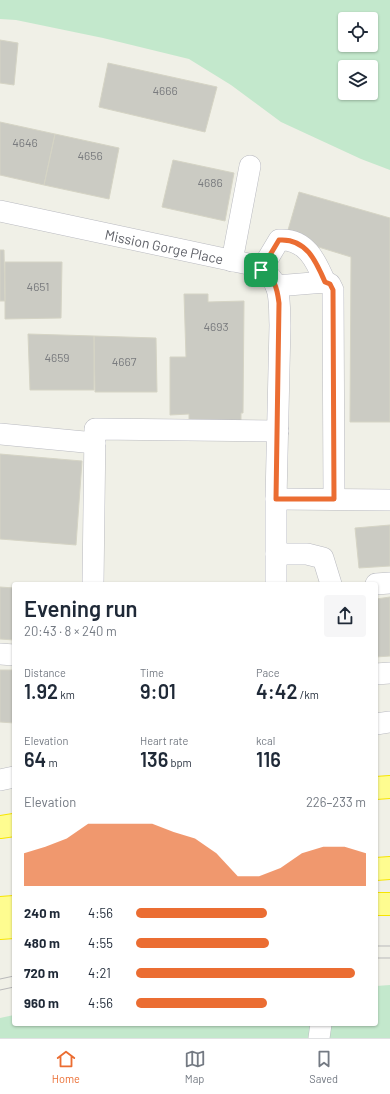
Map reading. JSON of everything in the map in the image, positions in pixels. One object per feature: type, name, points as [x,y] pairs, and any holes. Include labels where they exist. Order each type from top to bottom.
[{"type":"highway","points":[[378,788],[390,787]]},
{"type":"highway","points":[[0,827],[12,825]]},
{"type":"highway","points":[[378,869],[390,868]]},
{"type":"highway","points":[[378,904],[390,904]]},
{"type":"highway","points":[[0,908],[12,907]]},
{"type":"highway","points":[[0,928],[12,927]]},
{"type":"street","points":[[232,261],[250,166]]},
{"type":"street","name":"Mission Gorge Place","points":[[0,211],[253,265],[268,274],[276,286]]},
{"type":"street","points":[[261,270],[279,240],[294,241],[303,246],[310,254],[318,266],[325,282]]},
{"type":"street","points":[[276,582],[276,499],[280,325],[279,303],[276,286],[325,282],[330,284],[333,290],[334,499]]},
{"type":"street","points":[[93,582],[95,429],[278,431]]},
{"type":"street","points":[[0,434],[95,443]]},
{"type":"street","points":[[276,499],[390,500]]},
{"type":"street","points":[[276,554],[307,554],[323,558],[330,582]]},
{"type":"street","points":[[378,584],[390,583]]},
{"type":"street","points":[[0,654],[12,655]]},
{"type":"street","points":[[378,674],[390,672]]},
{"type":"street","points":[[378,724],[390,722]]},
{"type":"street","points":[[0,780],[12,777]]},
{"type":"street","points":[[319,1038],[321,1026]]},
{"type":"green space","points":[[0,0],[390,0],[390,170],[361,159],[281,122],[231,85],[189,59],[103,38],[16,20],[0,19]]},
{"type":"green space","points":[[390,985],[390,1038],[0,1038],[0,1018],[12,1015],[12,1026],[378,1026],[378,986]]},
{"type":"building","points":[[0,40],[18,43],[14,85],[0,83]]},
{"type":"building","points":[[108,63],[217,87],[205,132],[99,107]]},
{"type":"building","points":[[0,122],[55,134],[44,185],[0,175]]},
{"type":"building","points":[[55,134],[119,148],[109,199],[44,185]]},
{"type":"building","points":[[173,160],[234,173],[225,221],[162,207]]},
{"type":"building","points":[[299,192],[390,218],[390,422],[350,422],[351,257],[286,237]]},
{"type":"building","points":[[0,250],[4,250],[5,301],[0,301]]},
{"type":"building","points":[[5,262],[62,262],[61,318],[5,319]]},
{"type":"building","points":[[184,294],[208,294],[208,302],[244,301],[243,413],[241,413],[241,423],[189,423],[189,414],[170,415],[170,357],[186,357]]},
{"type":"building","points":[[28,334],[94,336],[94,390],[30,390]]},
{"type":"building","points":[[94,336],[156,338],[157,392],[95,392]]},
{"type":"building","points":[[0,454],[82,461],[76,545],[0,539]]},
{"type":"building","points":[[390,525],[390,566],[359,568],[355,528]]},
{"type":"building","points":[[0,587],[12,588],[12,640],[0,639]]},
{"type":"building","points":[[390,597],[390,656],[378,657],[378,599]]},
{"type":"building","points":[[0,670],[12,670],[12,723],[0,722]]},
{"type":"tram line","points":[[378,946],[390,946]]},
{"type":"tram line","points":[[378,958],[390,958]]},
{"type":"tram line","points":[[0,979],[12,976]]},
{"type":"tram line","points":[[0,990],[12,987]]},
{"type":"route","points":[[279,240],[294,241],[303,246],[310,254],[318,266],[325,282],[330,284],[333,290],[334,499],[276,499],[280,325],[279,303],[276,286],[268,274],[261,270],[279,240]]}]
